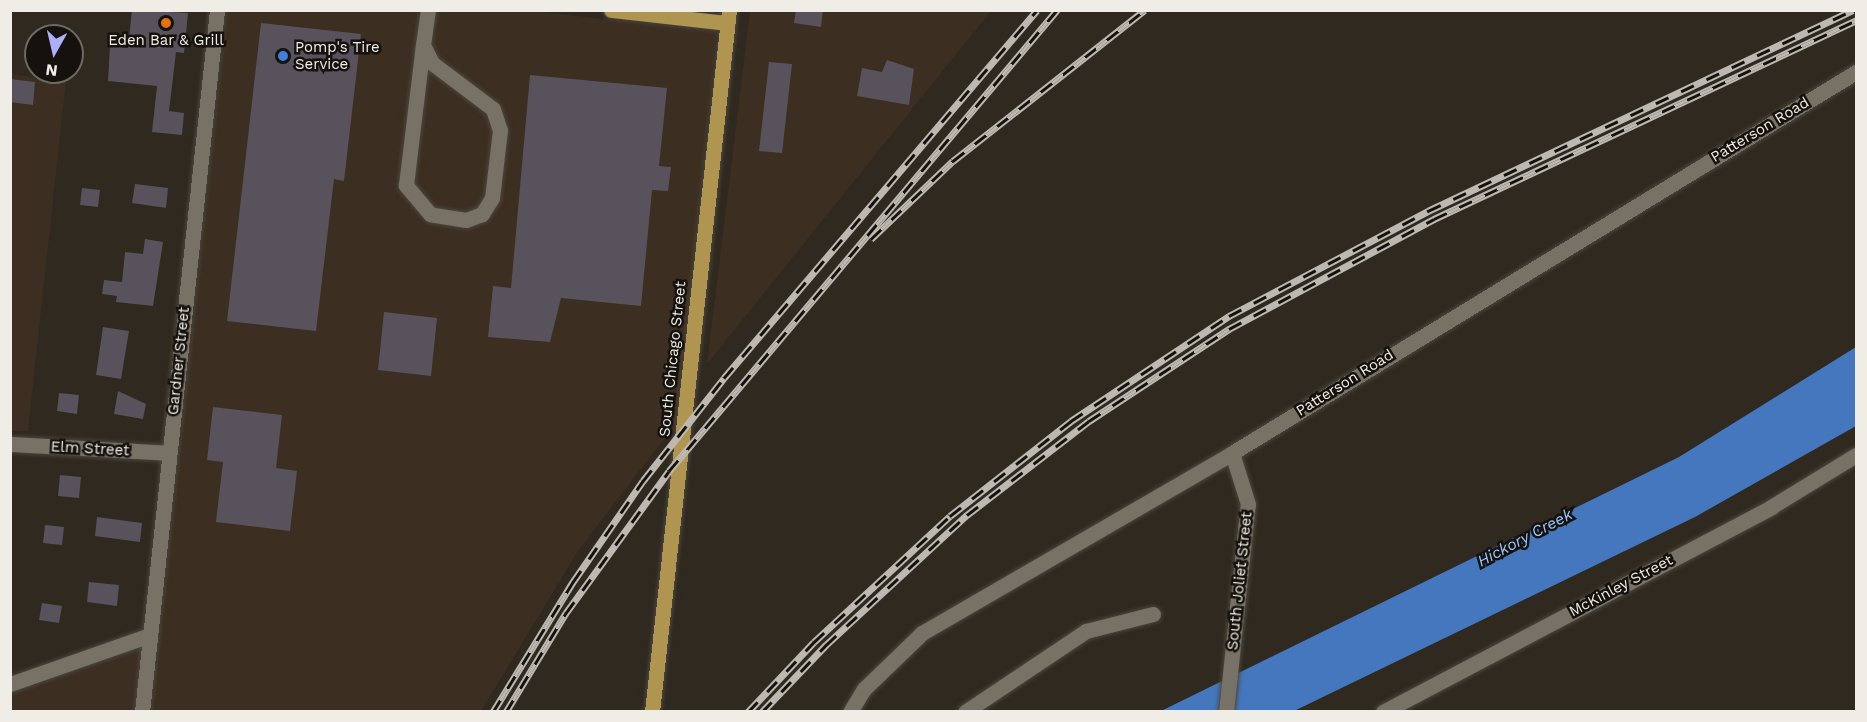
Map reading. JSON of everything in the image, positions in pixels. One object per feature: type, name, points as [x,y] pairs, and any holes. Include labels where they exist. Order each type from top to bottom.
[{"type":"main road","points":[[611,10],[728,17]]},
{"type":"main road","name":"South Chicago Street","points":[[652,711],[728,17]]},
{"type":"street","name":"Gardner Street","points":[[142,711],[217,10]]},
{"type":"street","points":[[423,45],[432,63],[492,108],[500,129],[492,198],[482,214],[466,220],[430,214],[406,185],[423,45],[428,10]]},
{"type":"street","name":"Patterson Road","points":[[850,711],[864,689],[922,633],[1232,453],[1857,72]]},
{"type":"street","name":"Elm Street","points":[[10,444],[169,453]]},
{"type":"street","name":"South Joliet Street","points":[[1226,711],[1248,504],[1232,453]]},
{"type":"street","name":"McKinley Street","points":[[1383,711],[1771,507],[1857,454]]},
{"type":"street","points":[[965,711],[1086,631],[1153,614]]},
{"type":"street","points":[[10,684],[150,635]]},
{"type":"shaded area","points":[[522,10],[717,31],[676,423],[578,551],[481,711],[151,712],[227,11]]},
{"type":"shaded area","points":[[750,11],[991,11],[707,364]]},
{"type":"shaded area","points":[[11,74],[24,76],[24,84],[66,84],[28,431],[11,431]]},
{"type":"shaded area","points":[[147,628],[137,711],[11,712],[11,683]]},
{"type":"water","name":"Hickory Creek","points":[[1856,347],[1856,426],[1695,517],[1294,711],[1159,712],[1679,457]]},
{"type":"building","points":[[132,10],[188,13],[184,53],[176,52],[169,111],[184,113],[182,135],[152,132],[157,86],[108,81],[110,46],[128,48]]},
{"type":"building","points":[[796,10],[823,10],[821,27],[794,23]]},
{"type":"building","points":[[261,23],[361,34],[344,181],[334,179],[316,331],[227,321]]},
{"type":"building","points":[[887,60],[914,69],[909,105],[857,96],[862,68],[882,72]]},
{"type":"building","points":[[769,62],[792,64],[782,153],[759,151]]},
{"type":"building","points":[[530,75],[667,88],[659,166],[671,167],[668,191],[652,190],[641,306],[561,298],[550,342],[488,337],[493,286],[511,288]]},
{"type":"building","points":[[10,79],[24,81],[24,84],[35,84],[33,105],[10,102]]},
{"type":"building","points":[[135,184],[168,188],[166,208],[132,203]]},
{"type":"building","points":[[82,188],[100,190],[98,207],[80,205]]},
{"type":"building","points":[[145,239],[163,242],[153,306],[116,302],[117,296],[102,294],[104,280],[122,282],[125,252],[143,254]]},
{"type":"building","points":[[384,312],[437,318],[431,376],[378,370]]},
{"type":"building","points":[[103,327],[129,331],[121,379],[96,375]]},
{"type":"building","points":[[118,391],[146,404],[143,419],[114,414]]},
{"type":"building","points":[[59,393],[79,395],[77,414],[57,411]]},
{"type":"building","points":[[213,407],[282,415],[276,468],[297,471],[290,531],[216,522],[223,462],[207,460]]},
{"type":"building","points":[[60,475],[81,477],[79,498],[58,496]]},
{"type":"building","points":[[97,517],[142,523],[140,542],[95,536]]},
{"type":"building","points":[[45,525],[64,527],[62,545],[43,543]]},
{"type":"building","points":[[89,582],[119,585],[117,606],[87,602]]},
{"type":"building","points":[[42,603],[62,606],[59,623],[39,620]]},
{"type":"railway","points":[[493,712],[573,582],[643,481],[724,378],[1037,10]]},
{"type":"railway","points":[[506,712],[566,613],[669,471],[1057,10]]},
{"type":"railway","points":[[871,239],[953,161],[1145,10]]},
{"type":"railway","points":[[748,712],[814,642],[950,516],[1071,421],[1229,316],[1428,211],[1853,10]]},
{"type":"railway","points":[[762,712],[826,645],[967,515],[1089,421],[1229,329],[1434,219],[1856,20]]},
{"type":"place","name":"Eden Bar & Grill","points":[[166,23]]},
{"type":"place","name":"Pomp's Tire Service","points":[[283,56]]}]
